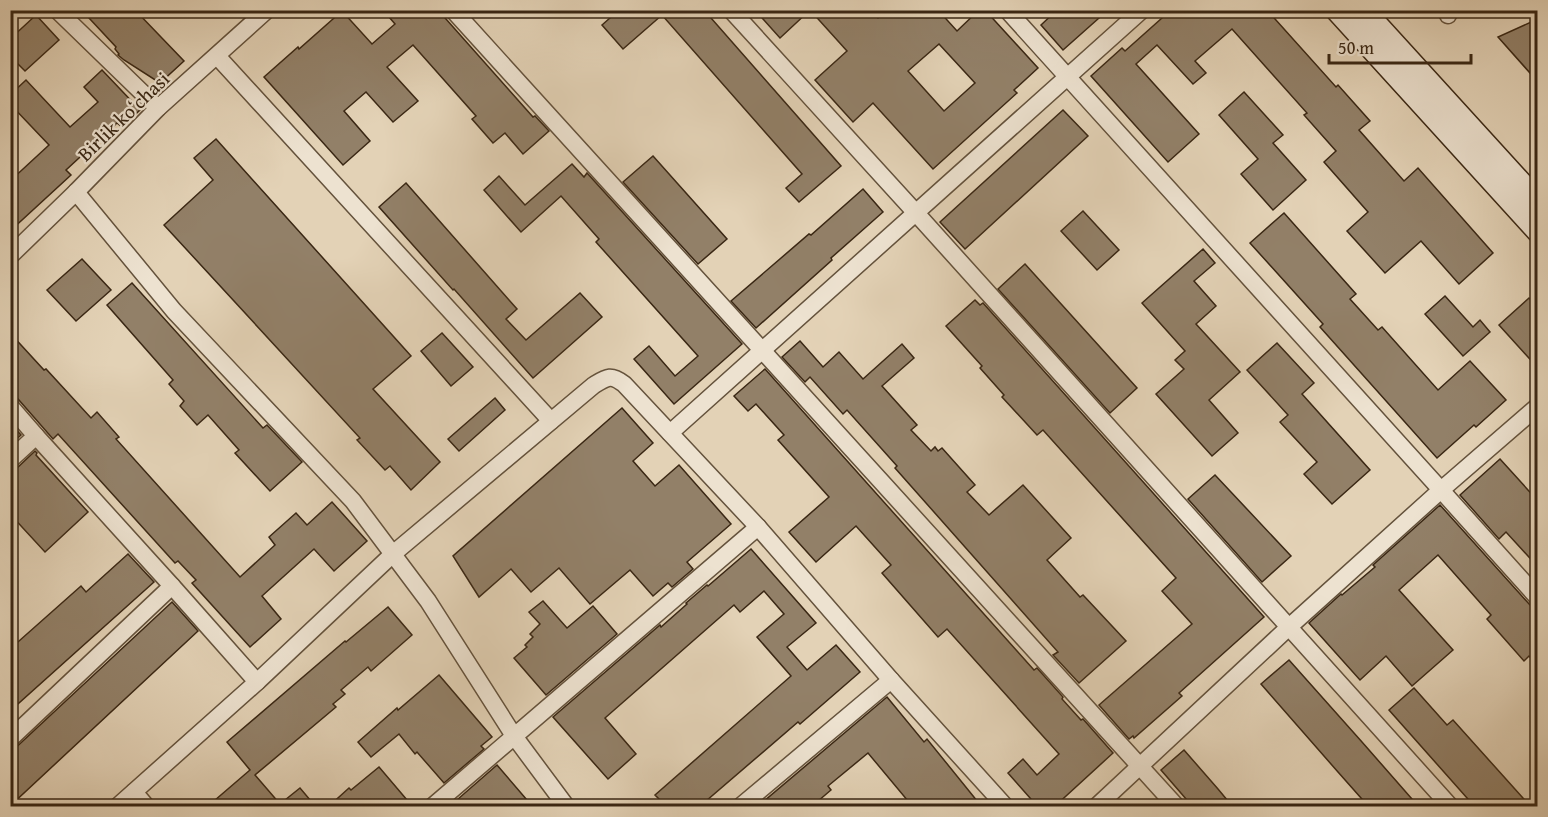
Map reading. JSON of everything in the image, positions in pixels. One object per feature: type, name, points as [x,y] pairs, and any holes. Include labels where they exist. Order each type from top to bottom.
[{"type":"main road","points":[[1337,10],[1538,231]]},
{"type":"main road","points":[[1363,10],[1538,202]]},
{"type":"street","points":[[57,10],[158,108]]},
{"type":"street","name":"Birlik koʻchasi","points":[[10,256],[158,108],[267,10]]},
{"type":"street","points":[[453,10],[1176,807]]},
{"type":"street","points":[[731,10],[1450,807]]},
{"type":"street","points":[[1006,10],[1538,598]]},
{"type":"street","points":[[670,433],[1142,10]]},
{"type":"street","points":[[217,56],[551,422]]},
{"type":"street","points":[[75,192],[174,311],[353,501],[428,601],[514,736],[566,807]]},
{"type":"street","points":[[118,807],[394,554],[594,385],[605,378],[615,377],[758,527],[1005,807]]},
{"type":"street","points":[[10,406],[257,682]]},
{"type":"street","points":[[1096,807],[1289,627],[1538,406]]},
{"type":"street","points":[[10,460],[36,436]]},
{"type":"street","points":[[433,807],[758,527]]},
{"type":"street","points":[[10,739],[172,586]]},
{"type":"street","points":[[741,807],[891,680]]},
{"type":"street","points":[[134,792],[146,807]]},
{"type":"building","points":[[97,10],[135,10],[184,61],[160,83],[118,55],[116,47],[89,18]]},
{"type":"building","points":[[383,10],[438,10],[533,117],[535,116],[549,131],[523,154],[505,133],[493,143],[472,119],[476,116],[413,45],[387,67],[418,101],[393,122],[366,92],[344,111],[370,141],[343,165],[264,77],[342,11],[372,44],[395,24]]},
{"type":"building","points":[[619,10],[704,10],[841,166],[799,202],[786,188],[802,174],[662,15],[623,49],[602,25]]},
{"type":"building","points":[[755,10],[810,10],[780,38]]},
{"type":"building","points":[[810,10],[871,10],[878,18],[886,10],[938,10],[957,31],[979,10],[985,10],[1038,68],[1014,90],[1017,93],[933,169],[873,103],[853,122],[815,80],[847,51]],"holes":[[[939,44],[975,83],[944,111],[908,71]]]},
{"type":"building","points":[[1057,10],[1108,10],[1063,50],[1041,25]]},
{"type":"building","points":[[1171,10],[1267,10],[1370,121],[1359,130],[1404,181],[1418,168],[1493,253],[1459,284],[1421,241],[1385,273],[1347,231],[1368,212],[1324,162],[1336,151],[1304,115],[1307,113],[1232,29],[1195,61],[1206,73],[1193,84],[1157,45],[1136,64],[1199,134],[1168,162],[1091,76],[1122,48],[1125,51]]},
{"type":"building","points":[[36,15],[59,40],[25,71],[10,56],[10,39]]},
{"type":"building","points":[[1538,19],[1538,82],[1498,37]]},
{"type":"building","points":[[102,70],[140,110],[122,127],[117,123],[66,170],[71,175],[10,231],[10,181],[49,145],[10,104],[10,95],[26,80],[70,127],[98,102],[84,87]]},
{"type":"building","points":[[1244,92],[1283,135],[1273,143],[1306,180],[1273,210],[1241,174],[1258,159],[1219,115]]},
{"type":"building","points":[[1063,110],[1088,136],[965,249],[940,222]]},
{"type":"building","points":[[216,139],[411,356],[373,389],[440,462],[411,490],[390,466],[385,470],[357,440],[360,438],[164,225],[213,180],[194,158]]},
{"type":"building","points":[[653,156],[727,239],[698,264],[623,182]]},
{"type":"building","points":[[572,164],[584,177],[587,173],[742,344],[674,404],[634,359],[649,346],[675,376],[698,356],[596,242],[599,239],[561,196],[521,232],[484,190],[499,176],[525,205]]},
{"type":"building","points":[[406,183],[517,309],[506,319],[526,340],[580,293],[602,317],[533,378],[379,207]]},
{"type":"building","points":[[863,189],[883,212],[756,328],[731,301]]},
{"type":"building","points":[[1083,211],[1119,250],[1097,270],[1061,231]]},
{"type":"building","points":[[1284,213],[1356,294],[1350,299],[1378,330],[1382,327],[1438,390],[1470,361],[1506,400],[1437,458],[1320,327],[1323,324],[1250,243]]},
{"type":"building","points":[[1203,249],[1215,263],[1194,281],[1216,306],[1196,324],[1240,372],[1209,400],[1238,433],[1212,456],[1156,394],[1184,369],[1175,360],[1185,351],[1142,303]]},
{"type":"building","points":[[82,259],[111,290],[76,321],[47,290]]},
{"type":"building","points":[[1025,264],[1137,388],[1110,413],[998,289]]},
{"type":"building","points":[[132,283],[263,428],[267,425],[302,462],[270,491],[235,453],[239,450],[208,415],[197,425],[180,406],[184,401],[169,384],[173,380],[107,305]]},
{"type":"building","points":[[1445,296],[1473,327],[1480,320],[1490,332],[1463,356],[1425,314]]},
{"type":"building","points":[[1529,298],[1538,308],[1538,368],[1499,325]]},
{"type":"building","points":[[975,300],[980,305],[983,303],[1264,617],[1179,693],[1182,696],[1134,738],[1133,736],[1129,739],[1099,705],[1192,624],[1162,591],[1176,578],[1043,430],[1037,435],[1002,397],[1004,395],[980,368],[982,366],[946,326]]},
{"type":"building","points":[[10,333],[91,418],[97,412],[119,437],[116,439],[240,577],[275,545],[269,537],[296,513],[307,525],[332,502],[367,541],[334,571],[314,549],[262,596],[281,619],[250,647],[192,583],[196,580],[178,561],[175,563],[58,434],[53,439],[18,399],[10,396]]},
{"type":"building","points":[[442,333],[473,367],[451,386],[421,351]]},
{"type":"building","points":[[800,341],[823,367],[839,352],[863,379],[902,344],[914,358],[882,386],[917,425],[911,430],[931,451],[935,447],[938,451],[942,448],[975,485],[967,492],[989,515],[1023,485],[1071,538],[1047,560],[1080,597],[1083,595],[1126,641],[1079,683],[1053,655],[1058,652],[895,468],[897,466],[847,410],[843,414],[810,377],[805,382],[782,357]]},
{"type":"building","points":[[1277,343],[1314,383],[1302,394],[1370,470],[1332,504],[1304,474],[1317,462],[1280,422],[1288,415],[1247,370]]},
{"type":"building","points":[[765,369],[1034,670],[1037,668],[1063,697],[1062,699],[1113,753],[1054,807],[1038,807],[1008,773],[1023,759],[1037,775],[1059,754],[947,629],[938,637],[882,573],[891,565],[856,526],[816,562],[789,532],[829,497],[778,440],[784,435],[756,404],[748,411],[734,396]]},
{"type":"building","points":[[495,398],[505,410],[459,451],[448,439]]},
{"type":"building","points":[[622,408],[653,443],[633,461],[655,486],[679,465],[731,524],[687,562],[693,569],[672,587],[668,583],[653,596],[630,570],[590,604],[559,568],[531,592],[511,569],[479,597],[453,556]]},
{"type":"building","points":[[10,423],[21,435],[10,445]]},
{"type":"building","points":[[35,451],[36,455],[88,512],[45,552],[10,514],[10,470],[17,468]]},
{"type":"building","points":[[1500,459],[1538,501],[1538,567],[1506,532],[1499,539],[1460,495]]},
{"type":"building","points":[[1215,475],[1291,556],[1262,582],[1188,499]]},
{"type":"building","points":[[1440,505],[1530,605],[1538,610],[1538,666],[1529,656],[1524,661],[1487,619],[1491,615],[1438,555],[1399,590],[1453,650],[1412,686],[1386,656],[1360,680],[1309,623],[1375,567],[1373,565]]},
{"type":"building","points":[[751,549],[816,623],[787,647],[807,670],[836,645],[860,672],[699,807],[650,807],[659,799],[655,795],[791,676],[757,637],[784,614],[764,591],[740,612],[734,605],[605,718],[636,754],[608,779],[553,717]]},
{"type":"building","points":[[128,554],[154,582],[10,711],[10,649],[81,586],[86,592]]},
{"type":"building","points":[[543,601],[567,628],[593,606],[617,634],[546,695],[514,658],[527,647],[525,645],[533,637],[530,634],[540,624],[529,612]]},
{"type":"building","points":[[172,602],[198,631],[10,806],[10,753]]},
{"type":"building","points":[[388,607],[412,635],[371,671],[368,667],[341,690],[345,694],[333,704],[336,707],[255,775],[280,804],[300,788],[316,807],[207,807],[250,770],[227,742]]},
{"type":"building","points":[[1289,660],[1419,807],[1369,807],[1338,772],[1261,684]]},
{"type":"building","points":[[439,675],[492,737],[481,746],[484,749],[444,783],[399,734],[371,757],[358,742]]},
{"type":"building","points":[[1414,688],[1447,725],[1453,720],[1531,807],[1475,807],[1389,710]]},
{"type":"building","points":[[887,697],[924,742],[927,739],[982,807],[913,807],[868,753],[828,786],[831,790],[811,807],[757,807]]},
{"type":"building","points":[[1184,750],[1233,807],[1193,807],[1161,770]]},
{"type":"building","points":[[497,765],[533,807],[464,807],[458,799]]},
{"type":"building","points":[[379,767],[413,807],[328,807],[349,788],[351,790]]}]
